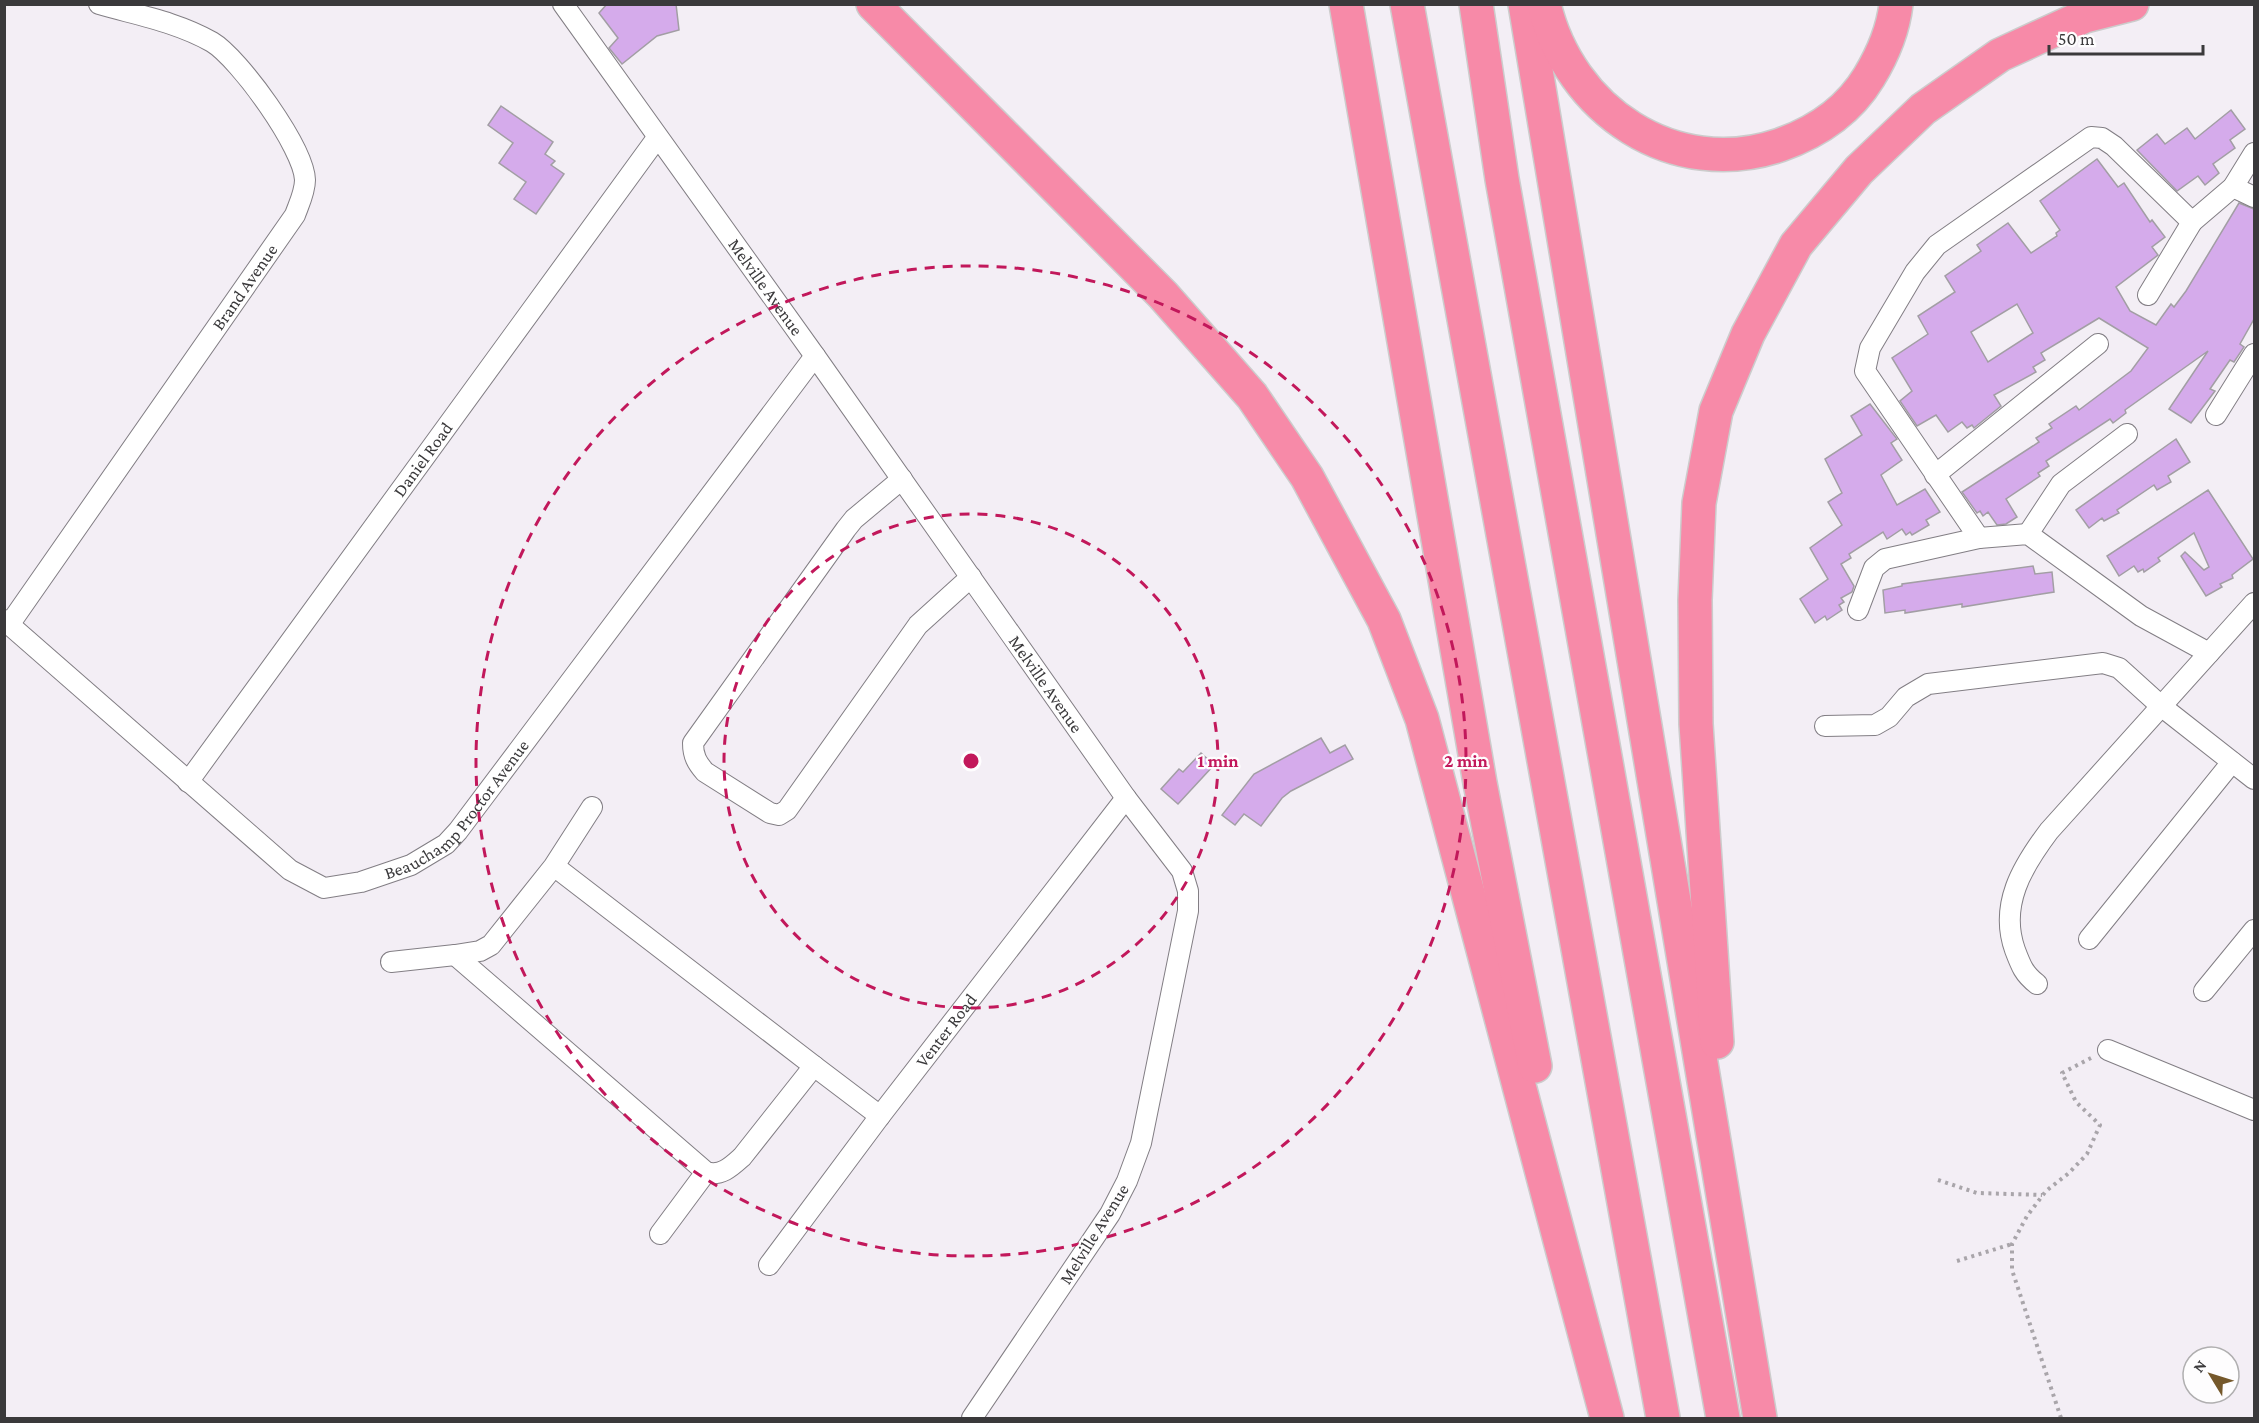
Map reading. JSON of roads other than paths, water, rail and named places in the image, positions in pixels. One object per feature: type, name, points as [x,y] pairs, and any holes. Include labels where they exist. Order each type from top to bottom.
[{"type":"highway","points":[[873,4],[1163,295],[1252,396],[1307,477],[1384,620],[1422,719],[1607,1419]]},
{"type":"highway","points":[[1346,4],[1480,783],[1592,1359]]},
{"type":"highway","points":[[1407,4],[1663,1419]]},
{"type":"highway","points":[[1476,4],[1502,179],[1723,1419]]},
{"type":"highway","points":[[1525,4],[1760,1419]]},
{"type":"highway","points":[[1544,4],[1570,70],[1601,107],[1642,135],[1678,149],[1717,156],[1763,151],[1800,138],[1835,116],[1860,91],[1878,61],[1893,26],[1896,4]]},
{"type":"highway","points":[[1730,1229],[1696,724],[1695,600],[1699,502],[1716,411],[1748,334],[1796,245],[1859,170],[1923,109],[2000,55],[2085,16],[2132,4]]},
{"type":"street","name":"Brand Avenue","points":[[7,622],[295,215],[302,198],[305,179],[288,136],[267,103],[228,54],[214,43],[185,29],[99,4]]},
{"type":"street","name":"Melville Avenue","points":[[563,4],[815,356],[1126,798],[1182,871],[1188,891],[1188,911],[1141,1143],[1127,1181],[1110,1214],[972,1419]]},
{"type":"street","points":[[1979,538],[1865,371],[1870,348],[1915,272],[1937,245],[2091,137],[2102,138],[2114,146],[2192,222]]},
{"type":"street","name":"Daniel Road","points":[[188,782],[657,138]]},
{"type":"street","points":[[2148,295],[2192,222],[2234,187],[2254,153]]},
{"type":"street","points":[[2234,187],[2254,196]]},
{"type":"street","points":[[1935,475],[2098,344]]},
{"type":"street","points":[[2216,415],[2254,354]]},
{"type":"street","name":"Beauchamp Proctor Avenue","points":[[7,622],[290,870],[324,888],[361,882],[411,865],[446,844],[815,356]]},
{"type":"street","points":[[2028,534],[2061,484],[2127,434]]},
{"type":"street","points":[[902,479],[854,519],[832,548],[693,744],[693,753],[698,765],[705,772],[770,813],[779,815],[787,810],[918,625],[971,577]]},
{"type":"street","points":[[1858,610],[1874,568],[1885,559],[1979,538],[2028,534],[2141,616],[2209,653]]},
{"type":"street","points":[[2037,984],[2024,974],[2012,941],[2008,918],[2015,884],[2049,831],[2254,603]]},
{"type":"street","points":[[1825,726],[1875,725],[1889,717],[1906,697],[1928,684],[2103,663],[2120,668],[2161,706],[2254,779]]},
{"type":"street","points":[[2089,939],[2232,762]]},
{"type":"street","name":"Venter Road","points":[[769,1265],[880,1116],[1126,798]]},
{"type":"street","points":[[391,962],[480,951],[491,945],[554,866],[592,807]]},
{"type":"street","points":[[554,866],[880,1116]]},
{"type":"street","points":[[2204,991],[2254,930]]},
{"type":"street","points":[[455,955],[706,1172],[718,1174],[742,1156],[814,1066]]},
{"type":"street","points":[[2108,1050],[2254,1110]]},
{"type":"street","points":[[660,1234],[706,1172]]}]
